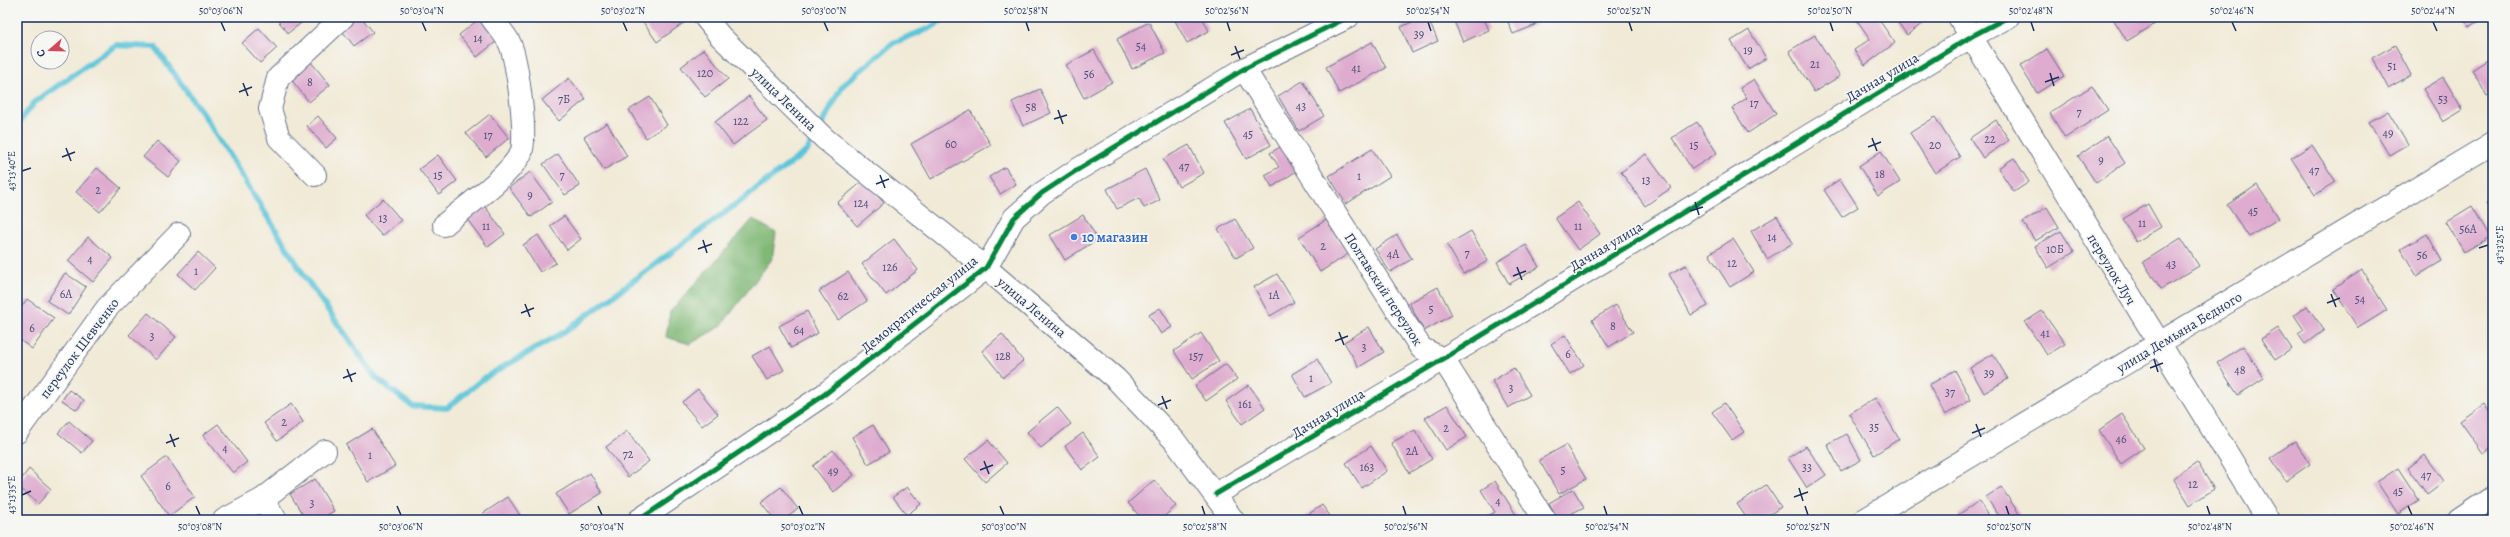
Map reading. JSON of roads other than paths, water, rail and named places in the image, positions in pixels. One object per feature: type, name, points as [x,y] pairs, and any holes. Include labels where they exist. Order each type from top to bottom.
[{"type":"street","points":[[316,175],[280,138],[270,109],[278,78],[343,17]]},
{"type":"street","points":[[444,225],[502,176],[521,154],[524,129],[517,75],[510,44],[491,17]]},
{"type":"street","name":"улица Ленина","points":[[705,17],[720,36],[825,139],[986,268],[1116,379],[1174,440],[1216,494],[1230,519]]},
{"type":"street","name":"Демократическая улица","points":[[639,520],[825,394],[986,268],[1014,218],[1042,193],[1077,170],[1244,69],[1326,22],[1348,17]]},
{"type":"street","name":"переулок Луч","points":[[1959,17],[1972,36],[2158,345],[2268,520]]},
{"type":"street","name":"Дачная улица","points":[[1216,494],[1443,359],[1972,36],[2008,17]]},
{"type":"street","name":"Полтавский переулок","points":[[1244,69],[1421,348],[1443,359]]},
{"type":"street","name":"улица Демьяна Бедного","points":[[1864,520],[2158,345],[2493,142]]},
{"type":"street","name":"переулок Шевченко","points":[[17,432],[107,308],[179,234]]},
{"type":"street","points":[[1443,359],[1545,520]]},
{"type":"street","points":[[224,520],[263,499],[325,451]]},
{"type":"street","points":[[2459,520],[2493,496]]},
{"type":"street","points":[[263,499],[276,520]]},
{"type":"waterway","points":[[820,127],[843,85],[893,43],[930,28],[948,17]]},
{"type":"waterway","points":[[17,125],[35,102],[116,45],[155,47],[205,117],[307,280],[376,378],[412,406],[447,408],[484,378],[566,331],[807,151],[815,135]]},
{"type":"place","name":"10 магазин","points":[[1074,237]]}]
